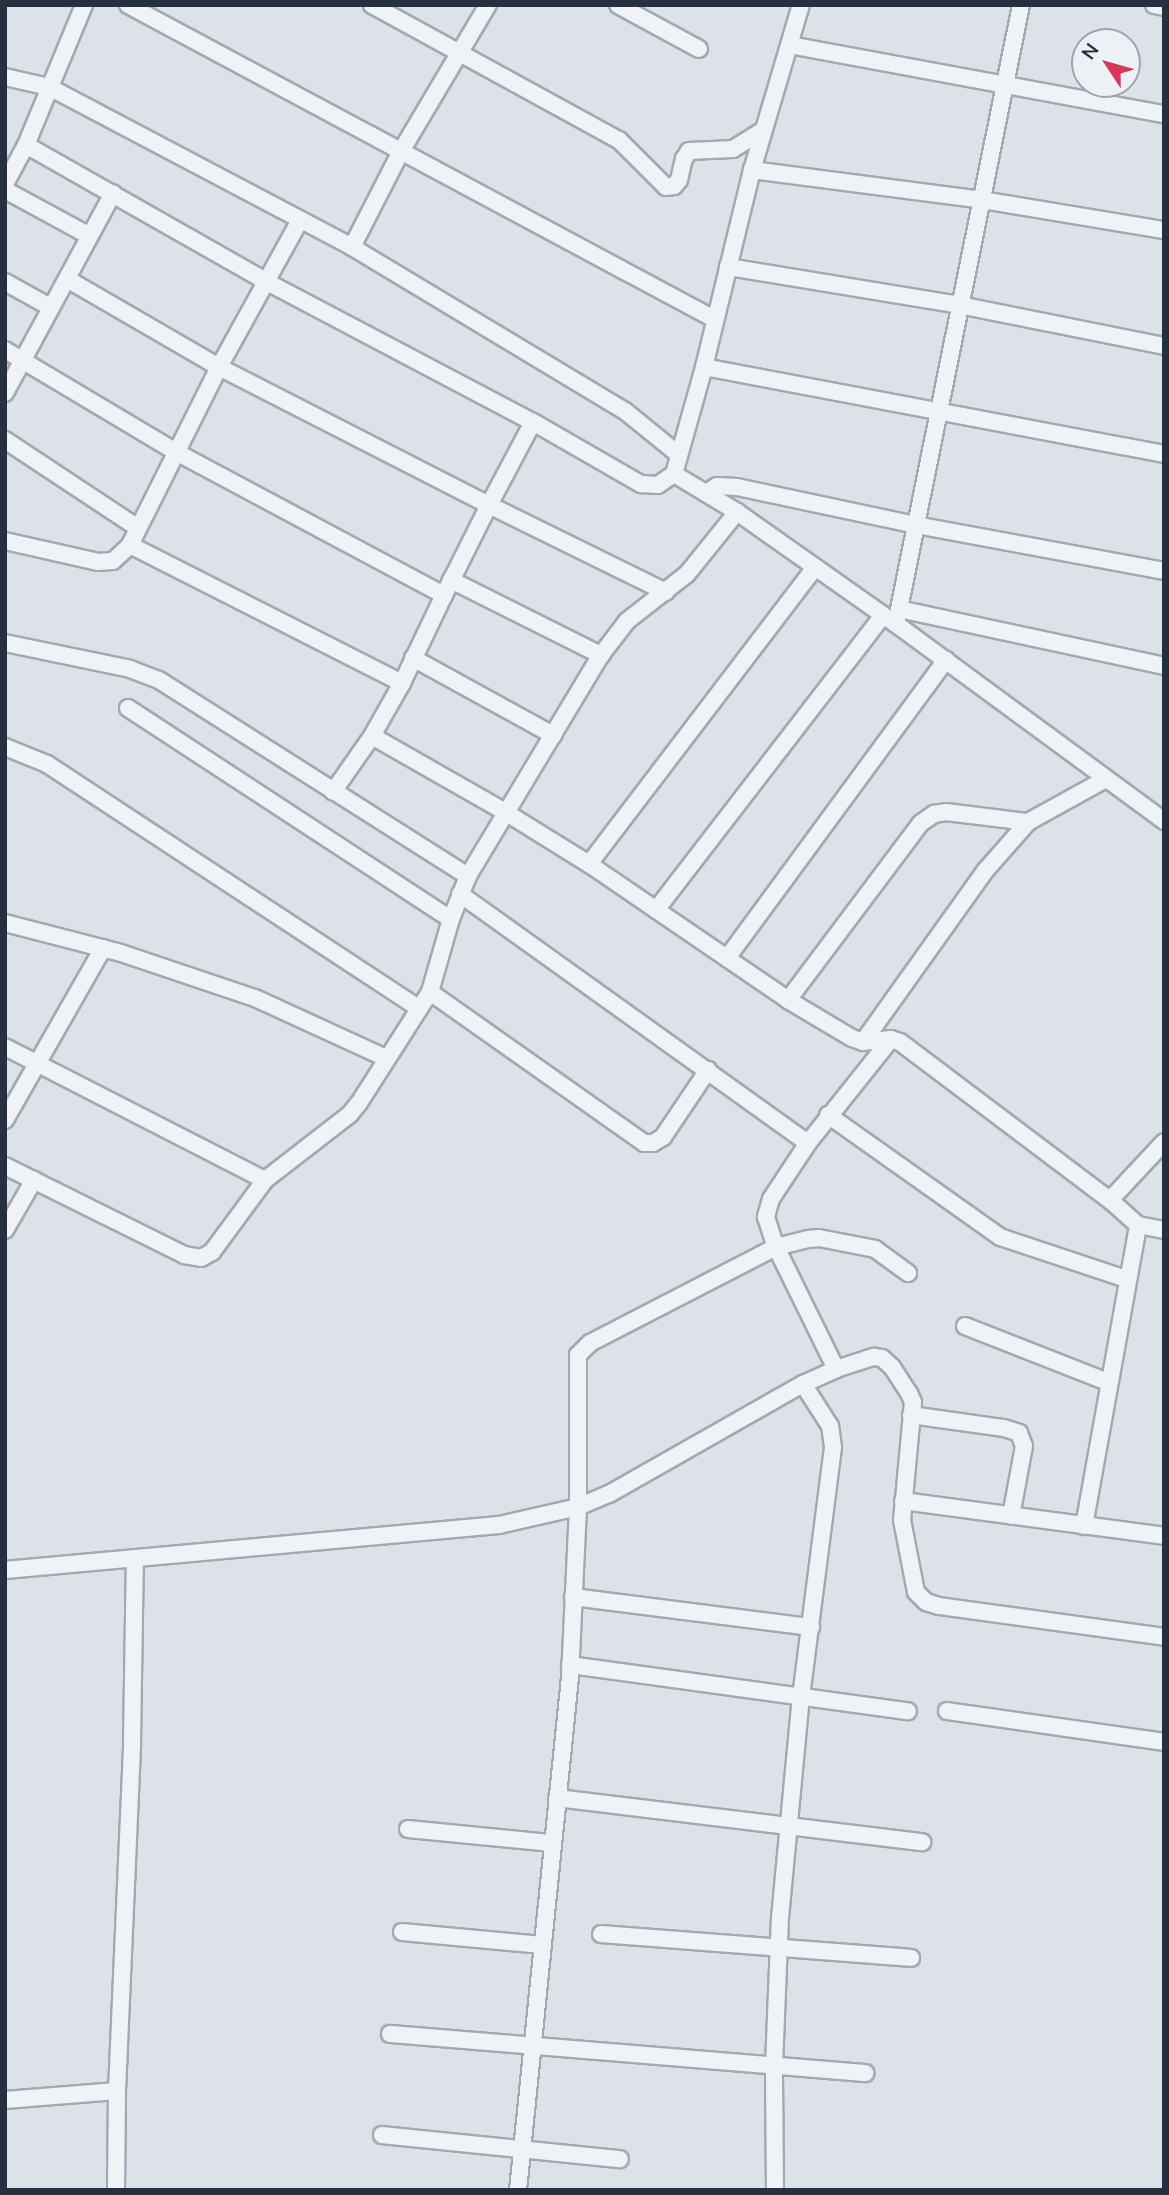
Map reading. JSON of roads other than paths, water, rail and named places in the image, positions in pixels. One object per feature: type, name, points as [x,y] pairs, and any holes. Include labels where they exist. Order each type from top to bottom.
[{"type":"street","points":[[5,184],[26,145],[84,5]]},
{"type":"street","points":[[128,5],[714,319]]},
{"type":"street","points":[[372,5],[619,140],[666,187],[674,186],[679,180],[684,159],[689,151],[733,149],[764,130]]},
{"type":"street","points":[[352,247],[400,153],[488,5]]},
{"type":"street","points":[[618,5],[699,49]]},
{"type":"street","points":[[26,145],[267,282],[533,422],[641,484],[658,485],[674,474],[704,367],[752,170],[801,5]]},
{"type":"street","points":[[656,910],[892,616],[916,525],[1021,5]]},
{"type":"street","points":[[1154,5],[1164,7]]},
{"type":"street","points":[[790,46],[1164,114]]},
{"type":"street","points":[[5,77],[49,88],[352,247],[625,411],[678,454]]},
{"type":"street","points":[[752,170],[982,200],[1164,230]]},
{"type":"street","points":[[5,190],[88,235]]},
{"type":"street","points":[[5,393],[113,193]]},
{"type":"street","points":[[5,541],[98,562],[113,561],[130,545],[219,367],[300,219]]},
{"type":"street","points":[[728,267],[959,305],[1164,346]]},
{"type":"street","points":[[67,279],[219,367],[666,592]]},
{"type":"street","points":[[5,282],[50,307]]},
{"type":"street","points":[[5,350],[176,452],[448,587],[601,656]]},
{"type":"street","points":[[704,367],[939,414],[1164,454]]},
{"type":"street","points":[[333,792],[372,736],[402,683],[533,422]]},
{"type":"street","points":[[5,440],[138,528]]},
{"type":"street","points":[[674,474],[737,512],[815,567],[892,616],[946,660],[1164,821]]},
{"type":"street","points":[[706,492],[717,486],[737,487],[916,525],[1164,571]]},
{"type":"street","points":[[5,1166],[184,1255],[201,1258],[212,1252],[265,1180],[350,1114],[430,992],[451,919],[468,876],[601,656],[628,621],[687,574],[737,512]]},
{"type":"street","points":[[130,545],[402,683]]},
{"type":"street","points":[[589,864],[815,567]]},
{"type":"street","points":[[892,616],[1164,666]]},
{"type":"street","points":[[5,643],[144,673],[468,876]]},
{"type":"street","points":[[413,658],[554,735]]},
{"type":"street","points":[[727,958],[946,660]]},
{"type":"street","points":[[128,708],[451,919]]},
{"type":"street","points":[[372,736],[505,812],[589,864],[788,1000],[852,1038],[863,1042],[891,1039],[900,1042],[1110,1200],[1138,1225],[1164,1230]]},
{"type":"street","points":[[5,747],[47,764],[419,1008]]},
{"type":"street","points":[[863,1042],[985,871],[1028,822],[1106,779]]},
{"type":"street","points":[[788,1000],[927,819],[946,811],[1028,822]]},
{"type":"street","points":[[460,894],[808,1143]]},
{"type":"street","points":[[5,923],[103,948],[255,998],[386,1058]]},
{"type":"street","points":[[5,1120],[103,948]]},
{"type":"street","points":[[430,992],[644,1143],[653,1143],[663,1137],[708,1070]]},
{"type":"street","points":[[836,1369],[776,1247],[766,1217],[766,1207],[828,1115],[891,1039]]},
{"type":"street","points":[[5,1047],[265,1180]]},
{"type":"street","points":[[828,1115],[1008,1241],[1126,1279]]},
{"type":"street","points":[[1110,1200],[1164,1142]]},
{"type":"street","points":[[5,1230],[34,1180]]},
{"type":"street","points":[[1084,1526],[1126,1279],[1138,1225]]},
{"type":"street","points":[[517,2190],[570,1665],[578,1507],[577,1365],[583,1348],[776,1247],[819,1238],[875,1249],[908,1273]]},
{"type":"street","points":[[965,1326],[1108,1382]]},
{"type":"street","points":[[5,1570],[499,1525],[578,1507],[609,1494],[803,1384],[836,1369],[874,1357],[882,1358],[892,1367],[913,1402],[902,1520],[916,1592],[926,1602],[1164,1637]]},
{"type":"street","points":[[775,2190],[774,2066],[778,1947],[801,1697],[833,1447],[831,1426],[803,1384]]},
{"type":"street","points":[[911,1415],[1004,1428],[1019,1433],[1024,1447],[1011,1516]]},
{"type":"street","points":[[903,1501],[1164,1536]]},
{"type":"street","points":[[116,2190],[117,2091],[132,1742],[135,1558]]},
{"type":"street","points":[[573,1597],[811,1627]]},
{"type":"street","points":[[570,1665],[908,1711]]},
{"type":"street","points":[[947,1711],[1164,1742]]},
{"type":"street","points":[[557,1798],[922,1842]]},
{"type":"street","points":[[408,1829],[552,1843]]},
{"type":"street","points":[[402,1932],[542,1945]]},
{"type":"street","points":[[601,1934],[911,1958]]},
{"type":"street","points":[[390,2034],[865,2073]]},
{"type":"street","points":[[5,2100],[117,2091]]},
{"type":"street","points":[[382,2134],[621,2159]]}]
